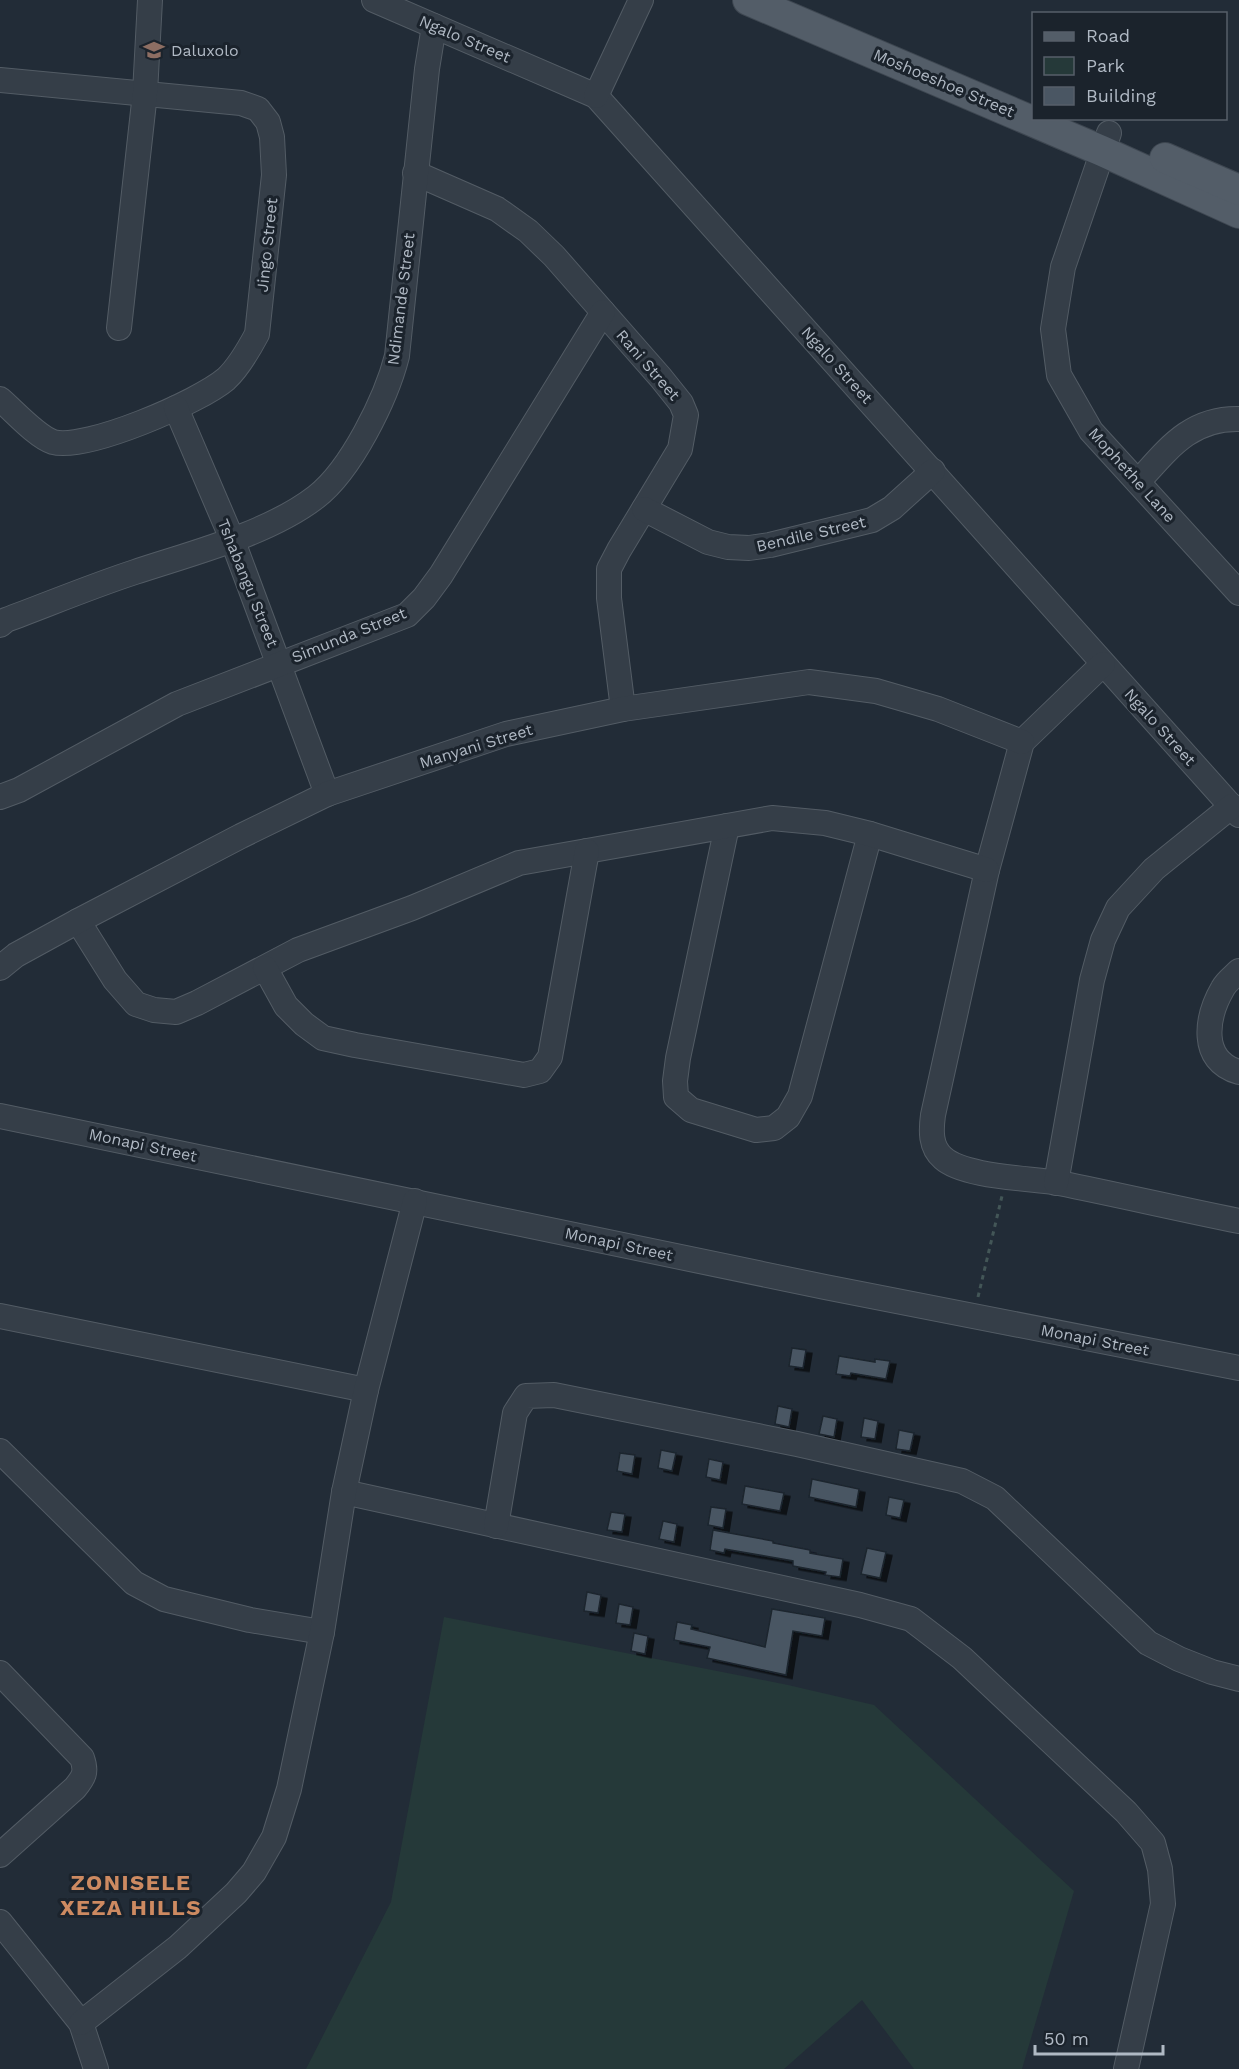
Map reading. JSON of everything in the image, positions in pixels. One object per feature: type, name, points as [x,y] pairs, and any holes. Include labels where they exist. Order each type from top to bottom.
[{"type":"main road","name":"Moshoeshoe Street","points":[[748,0],[1032,113]]},
{"type":"main road","name":"Moshoeshoe Street","points":[[802,0],[1032,100]]},
{"type":"main road","name":"Moshoeshoe Street","points":[[1050,120],[1239,190]]},
{"type":"main road","name":"Moshoeshoe Street","points":[[1077,120],[1105,142],[1239,213]]},
{"type":"street","points":[[119,328],[145,93],[150,0]]},
{"type":"street","name":"Ngalo Street","points":[[374,0],[596,96],[1235,810]]},
{"type":"street","points":[[596,96],[641,0]]},
{"type":"street","name":"Ndimande Street","points":[[2,619],[232,539],[278,519],[316,497],[339,475],[382,400],[397,356],[415,173],[434,26]]},
{"type":"street","name":"Jingo Street","points":[[0,80],[241,103],[258,108],[268,122],[272,137],[274,175],[257,334],[250,348],[226,378],[176,408],[89,441],[68,444],[51,441],[38,433],[0,399]]},
{"type":"street","name":"Mophethe Lane","points":[[1105,142],[1063,267],[1053,329],[1059,375],[1091,431],[1239,593]]},
{"type":"street","name":"Rani Street","points":[[415,173],[497,209],[528,231],[554,256],[668,387],[681,403],[686,415],[680,449],[609,569],[609,598],[623,709]]},
{"type":"street","name":"Simunda Street","points":[[0,797],[19,790],[177,704],[407,615],[424,598],[441,575],[603,312]]},
{"type":"street","name":"Tshabangu Street","points":[[176,408],[232,539],[327,794]]},
{"type":"street","points":[[1138,482],[1178,438],[1199,426],[1227,419],[1239,419]]},
{"type":"street","name":"Bendile Street","points":[[644,509],[708,542],[728,547],[749,548],[872,520],[892,508],[933,471]]},
{"type":"street","points":[[1103,664],[1022,742],[987,870],[931,1133],[936,1149],[942,1158],[956,1167],[1006,1177],[1056,1183],[1239,1221]]},
{"type":"street","name":"Manyani Street","points":[[0,968],[16,955],[78,921],[327,794],[506,734],[623,709],[809,682],[876,691],[938,709],[1022,742]]},
{"type":"street","points":[[1056,1183],[1092,980],[1102,940],[1118,908],[1154,869],[1235,810]]},
{"type":"street","points":[[78,921],[115,980],[136,1004],[154,1010],[176,1012],[197,1004],[298,950],[412,908],[519,863],[587,850],[772,818],[825,823],[870,834],[987,870]]},
{"type":"street","points":[[727,826],[678,1058],[675,1081],[676,1097],[691,1110],[756,1130],[774,1128],[788,1117],[800,1096],[870,834]]},
{"type":"street","points":[[265,968],[286,1006],[304,1024],[323,1038],[524,1075],[540,1071],[550,1057],[587,850]]},
{"type":"street","points":[[1239,971],[1224,986],[1214,1007],[1209,1038],[1215,1058],[1228,1069],[1239,1072]]},
{"type":"street","name":"Monapi Street","points":[[0,1116],[803,1283],[1239,1368]]},
{"type":"street","points":[[81,2023],[178,1947],[236,1893],[254,1872],[274,1837],[289,1789],[322,1632],[344,1492],[366,1389],[415,1201]]},
{"type":"street","points":[[0,1316],[366,1389]]},
{"type":"street","points":[[496,1526],[515,1413],[526,1396],[554,1395],[797,1444],[962,1481],[995,1498],[1148,1643],[1179,1659],[1212,1672],[1239,1679]]},
{"type":"street","points":[[0,1451],[134,1583],[164,1599],[250,1620],[322,1632]]},
{"type":"street","points":[[344,1492],[870,1607],[911,1619],[962,1658],[1126,1812],[1153,1843],[1160,1869],[1163,1904],[1126,2069]]},
{"type":"street","points":[[0,1673],[82,1758],[86,1768],[84,1777],[75,1788],[0,1855]]},
{"type":"street","points":[[0,1922],[8,1949],[81,2023],[96,2069]]},
{"type":"path","points":[[974,1317],[1006,1177]]},
{"type":"green space","points":[[444,1617],[788,1685],[874,1705],[1074,1891],[1022,2069],[914,2069],[862,2000],[784,2069],[306,2069],[391,1902]]},
{"type":"building","points":[[792,1348],[806,1350],[803,1368],[789,1366]]},
{"type":"building","points":[[839,1356],[875,1362],[875,1359],[890,1361],[886,1379],[851,1373],[850,1376],[836,1374]]},
{"type":"building","points":[[778,1406],[792,1409],[789,1427],[775,1424]]},
{"type":"building","points":[[823,1416],[837,1419],[834,1437],[819,1434]]},
{"type":"building","points":[[864,1418],[878,1421],[875,1439],[861,1437]]},
{"type":"building","points":[[899,1430],[914,1433],[910,1451],[896,1449]]},
{"type":"building","points":[[661,1450],[676,1453],[672,1471],[658,1468]]},
{"type":"building","points":[[620,1453],[635,1455],[632,1474],[617,1471]]},
{"type":"building","points":[[709,1459],[723,1462],[720,1480],[706,1477]]},
{"type":"building","points":[[812,1479],[859,1489],[856,1507],[809,1497]]},
{"type":"building","points":[[745,1486],[784,1493],[780,1511],[742,1504]]},
{"type":"building","points":[[889,1497],[904,1500],[900,1518],[886,1515]]},
{"type":"building","points":[[711,1507],[726,1509],[723,1528],[708,1525]]},
{"type":"building","points":[[611,1512],[625,1514],[622,1532],[607,1530]]},
{"type":"building","points":[[663,1521],[677,1524],[674,1542],[659,1539]]},
{"type":"building","points":[[713,1530],[773,1541],[773,1543],[810,1550],[810,1553],[843,1559],[840,1577],[793,1566],[793,1561],[725,1549],[724,1553],[710,1550]]},
{"type":"building","points":[[867,1548],[886,1552],[880,1578],[861,1574]]},
{"type":"building","points":[[587,1592],[601,1595],[598,1613],[584,1611]]},
{"type":"building","points":[[619,1604],[633,1607],[630,1625],[616,1623]]},
{"type":"building","points":[[772,1609],[825,1618],[822,1636],[793,1631],[786,1675],[707,1658],[710,1647],[674,1640],[677,1622],[692,1625],[691,1629],[765,1647]]},
{"type":"building","points":[[634,1633],[648,1636],[645,1654],[631,1651]]},
{"type":"place","name":"Daluxolo","points":[[154,50]]},
{"type":"district","name":"ZONISELE XEZA HILLS","points":[[131,1895]]}]
